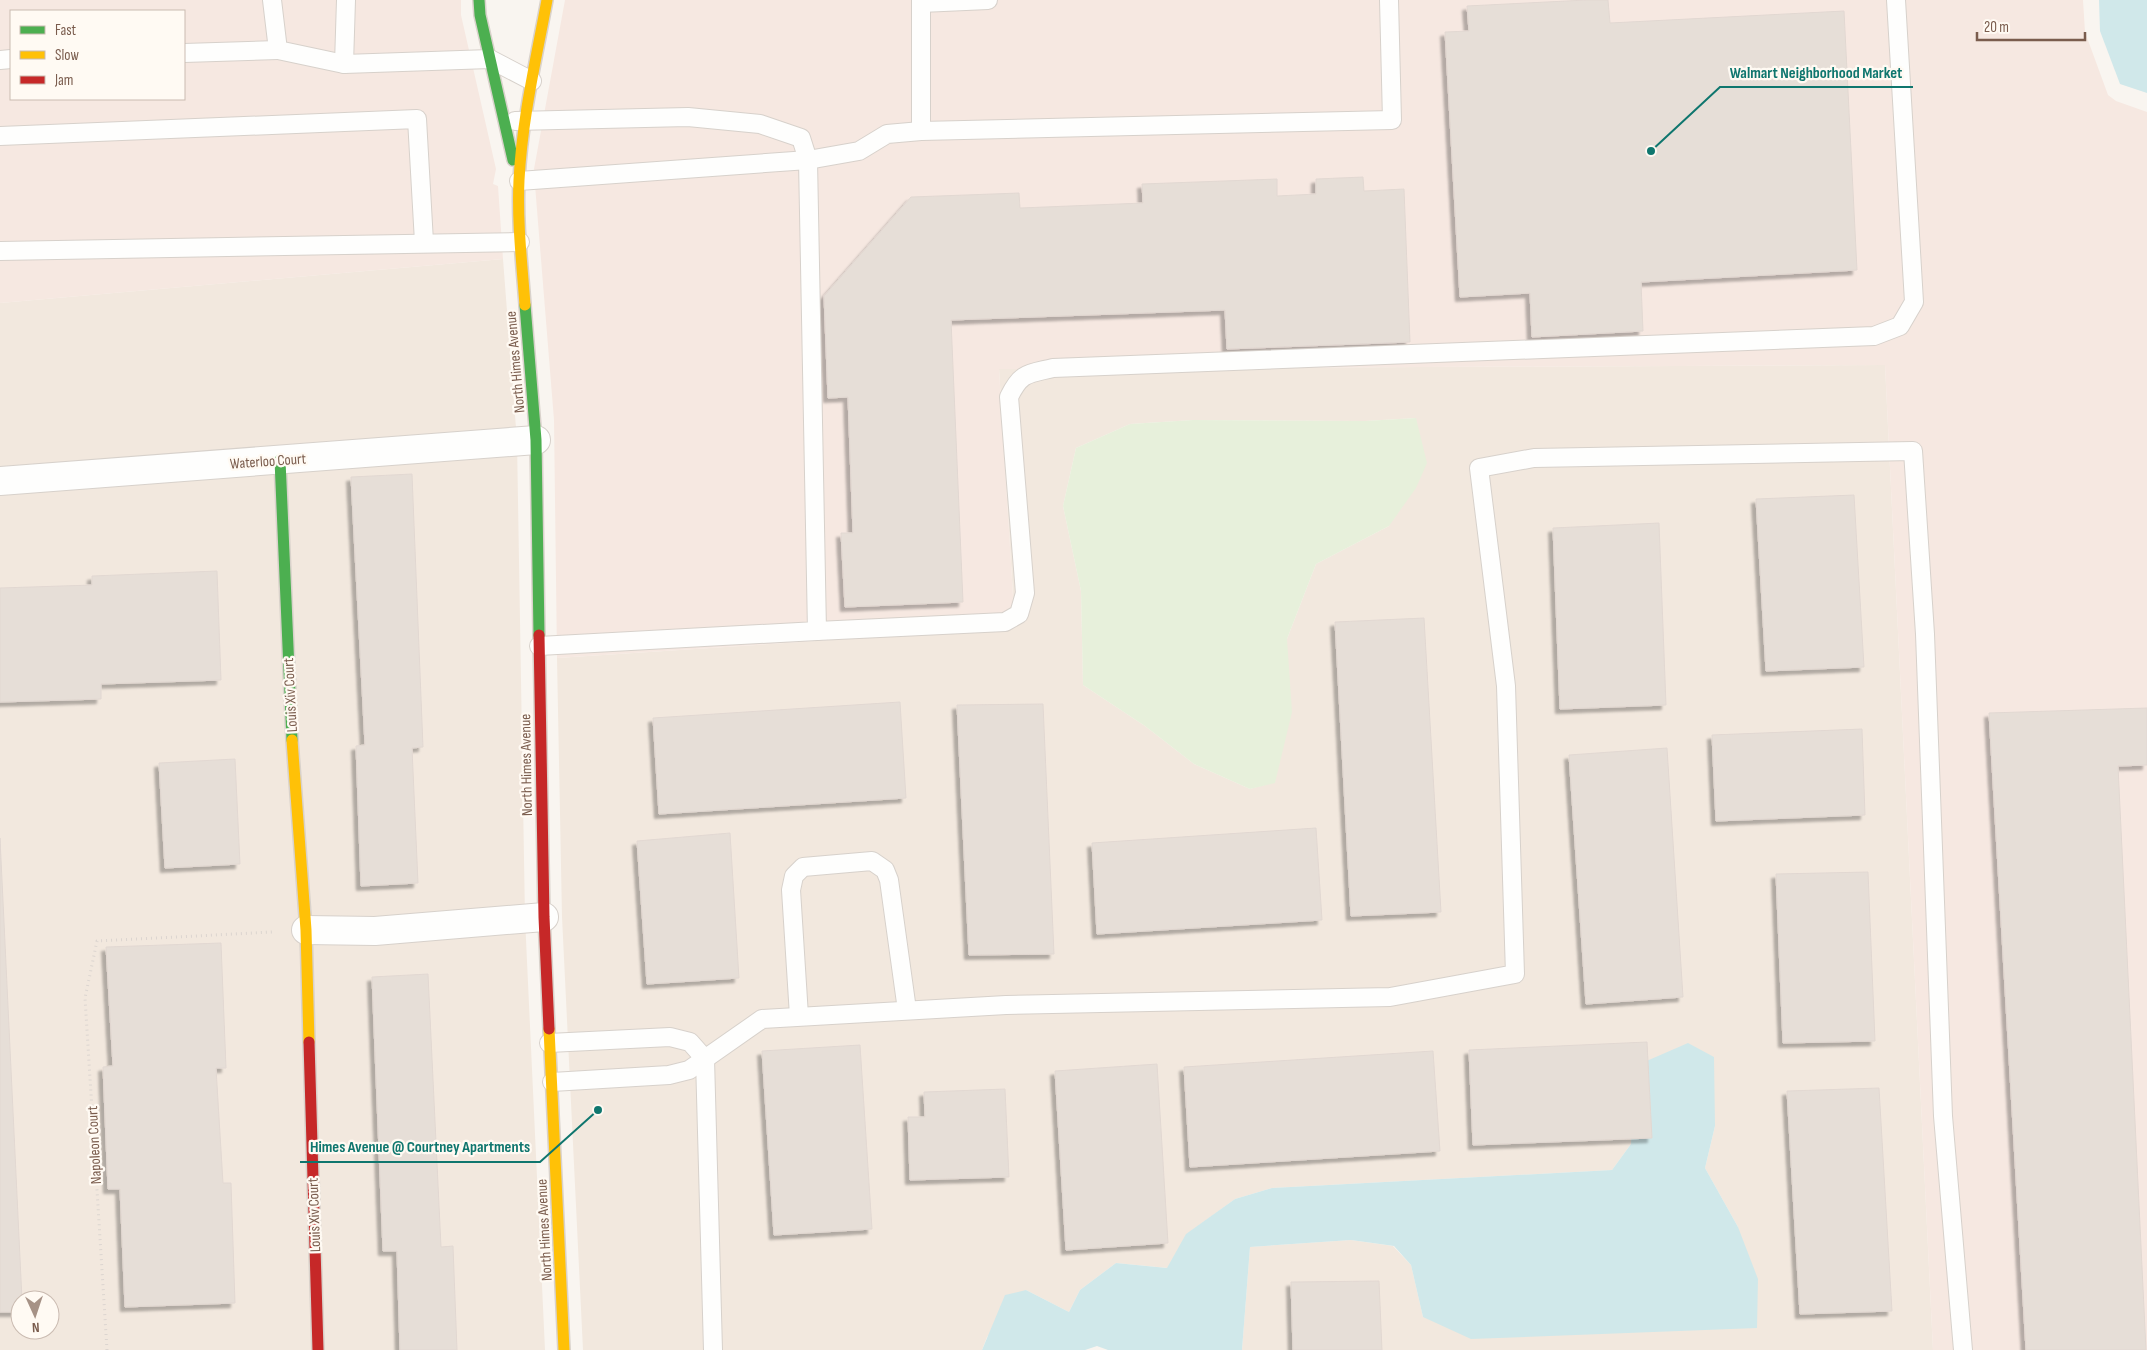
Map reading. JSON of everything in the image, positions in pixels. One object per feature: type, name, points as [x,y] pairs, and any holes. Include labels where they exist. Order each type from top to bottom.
[{"type":"street","name":"North Himes Avenue","points":[[479,0],[480,15],[519,181]]},
{"type":"street","name":"North Himes Avenue","points":[[547,0],[524,121],[519,181],[520,242],[536,440],[544,918],[564,1350]]},
{"type":"street","name":"Waterloo Court","points":[[0,481],[536,440]]},
{"type":"street","name":"Louis Xiv Court","points":[[280,460],[290,712],[306,930],[318,1350]]},
{"type":"street","points":[[306,930],[375,931],[544,918]]},
{"type":"lane","points":[[272,0],[278,50]]},
{"type":"lane","points":[[344,64],[346,0]]},
{"type":"lane","points":[[921,131],[921,2],[988,0]]},
{"type":"lane","points":[[519,181],[808,160],[859,151],[887,134],[921,131],[1392,120],[1389,0]]},
{"type":"lane","points":[[539,646],[1005,622],[1020,614],[1025,593],[1009,397],[1016,382],[1028,374],[1053,368],[1874,336],[1900,326],[1914,302],[1896,0]]},
{"type":"lane","points":[[185,53],[278,50],[344,64],[490,59],[532,81]]},
{"type":"lane","points":[[504,122],[688,116],[760,124],[801,138],[808,160],[817,631]]},
{"type":"lane","points":[[0,136],[417,119],[424,242]]},
{"type":"lane","points":[[0,251],[424,242],[520,242]]},
{"type":"lane","points":[[552,1082],[669,1075],[689,1070],[762,1019],[1006,1005],[1390,996],[1515,974],[1506,686],[1479,468],[1534,458],[1914,451],[1925,634],[1944,1116],[1963,1350]]},
{"type":"lane","points":[[799,1016],[791,890],[794,876],[803,867],[872,861],[885,870],[889,880],[907,1010]]},
{"type":"lane","points":[[549,1043],[670,1037],[690,1042],[705,1059],[713,1350]]},
{"type":"path","name":"Napoleon Court","points":[[107,1350],[85,998],[97,942],[306,930]]},
{"type":"shaded area","points":[[0,0],[461,0],[461,15],[496,169],[493,184],[498,186],[503,259],[0,303]]},
{"type":"shaded area","points":[[565,0],[2083,0],[2085,32],[2108,95],[2116,101],[2147,112],[2147,1350],[1933,1350],[1885,365],[999,369],[1015,628],[557,658],[554,420],[535,185],[538,184],[534,169]]},
{"type":"shaded area","points":[[503,259],[517,441],[525,918],[545,1350],[0,1350],[0,303]]},
{"type":"shaded area","points":[[1885,365],[1933,1350],[1242,1350],[1250,1247],[1351,1240],[1393,1246],[1411,1265],[1423,1317],[1738,1227],[1705,1168],[1715,1126],[1635,1066],[1631,1144],[1612,1170],[1272,1188],[1235,1199],[1187,1234],[1168,1268],[1116,1263],[1080,1290],[1069,1312],[1026,1290],[987,1337],[982,1350],[583,1350],[562,917],[557,658],[1015,628],[999,369]],"holes":[[[1416,418],[1389,526],[1316,564],[1287,639],[1275,782],[1250,789],[1194,764],[1145,726],[1083,685],[1081,591],[1063,506],[1076,448],[1130,424],[1193,420],[1365,421]]]},
{"type":"green space","points":[[1416,418],[1427,463],[1416,488],[1389,526],[1316,564],[1287,639],[1292,712],[1275,783],[1250,789],[1194,764],[1145,726],[1083,685],[1081,591],[1063,506],[1076,448],[1130,424],[1193,420],[1365,421]]},
{"type":"water","points":[[2099,0],[2147,0],[2147,93],[2120,84],[2100,31]]},
{"type":"water","points":[[1688,1043],[1714,1057],[1715,1126],[1705,1168],[1738,1227],[1758,1279],[1757,1328],[1471,1339],[1423,1317],[1411,1265],[1394,1246],[1351,1240],[1250,1247],[1242,1350],[1108,1350],[1097,1346],[1085,1350],[982,1350],[1005,1295],[1026,1290],[1069,1312],[1080,1290],[1116,1263],[1167,1268],[1186,1234],[1235,1199],[1272,1188],[1612,1170],[1631,1144],[1635,1066]]},
{"type":"building","points":[[1608,0],[1610,23],[1844,11],[1857,270],[1641,282],[1643,331],[1532,337],[1530,293],[1460,297],[1445,32],[1469,31],[1467,6]]},
{"type":"building","points":[[1363,177],[1364,191],[1404,189],[1410,342],[1227,349],[1225,310],[951,320],[963,602],[845,607],[841,533],[853,533],[848,397],[828,398],[824,296],[911,197],[1019,193],[1020,208],[1143,203],[1142,184],[1277,179],[1277,196],[1316,194],[1316,179]]},
{"type":"building","points":[[412,474],[423,747],[412,748],[418,883],[361,886],[356,746],[365,745],[351,477]]},
{"type":"building","points":[[1854,495],[1864,667],[1766,671],[1756,499]]},
{"type":"building","points":[[1659,523],[1666,705],[1560,709],[1553,528]]},
{"type":"building","points":[[217,571],[221,680],[101,684],[101,699],[0,702],[0,588],[92,585],[92,576]]},
{"type":"building","points":[[1424,618],[1441,912],[1351,916],[1335,622]]},
{"type":"building","points":[[900,702],[906,798],[659,814],[653,718]]},
{"type":"building","points":[[1043,704],[1054,954],[969,955],[957,705]]},
{"type":"building","points":[[2147,708],[2147,765],[2118,766],[2146,1350],[2026,1350],[1989,713]]},
{"type":"building","points":[[1862,729],[1865,815],[1716,821],[1712,735]]},
{"type":"building","points":[[1667,748],[1683,997],[1586,1004],[1569,755]]},
{"type":"building","points":[[235,759],[240,864],[165,868],[159,763]]},
{"type":"building","points":[[1316,828],[1322,920],[1097,934],[1092,843]]},
{"type":"building","points":[[730,833],[739,978],[647,984],[637,841]]},
{"type":"building","points":[[0,838],[22,1290],[10,1290],[10,1312],[0,1312]]},
{"type":"building","points":[[1868,872],[1875,1041],[1783,1043],[1776,874]]},
{"type":"building","points":[[221,943],[226,1068],[216,1068],[223,1183],[231,1183],[235,1303],[125,1307],[120,1189],[108,1189],[103,1067],[113,1066],[106,947]]},
{"type":"building","points":[[428,974],[441,1247],[453,1246],[457,1350],[400,1350],[397,1251],[383,1251],[372,977]]},
{"type":"building","points":[[1647,1042],[1652,1138],[1473,1145],[1469,1050]]},
{"type":"building","points":[[860,1045],[872,1229],[774,1235],[762,1051]]},
{"type":"building","points":[[1433,1051],[1440,1151],[1190,1167],[1184,1067]]},
{"type":"building","points":[[1157,1064],[1168,1243],[1066,1250],[1055,1071]]},
{"type":"building","points":[[1879,1088],[1892,1311],[1800,1314],[1787,1091]]},
{"type":"building","points":[[1005,1089],[1009,1177],[910,1180],[908,1117],[925,1117],[924,1092]]},
{"type":"building","points":[[1379,1281],[1382,1350],[1293,1350],[1291,1282]]},
{"type":"traffic: fast","points":[[479,0],[480,15],[513,160]]},
{"type":"traffic: fast","points":[[525,305],[536,440],[539,635]]},
{"type":"traffic: fast","points":[[280,460],[292,740]]},
{"type":"traffic: slow","points":[[525,305],[520,243],[519,180],[523,135],[547,0]]},
{"type":"traffic: slow","points":[[292,740],[306,930],[309,1042]]},
{"type":"traffic: slow","points":[[549,1029],[564,1350]]},
{"type":"traffic: jam","points":[[539,635],[544,917],[549,1029]]},
{"type":"traffic: jam","points":[[309,1042],[318,1350]]},
{"type":"place","name":"Walmart Neighborhood Market","points":[[1651,151]]},
{"type":"place","name":"Himes Avenue @ Courtney Apartments","points":[[598,1110]]}]
